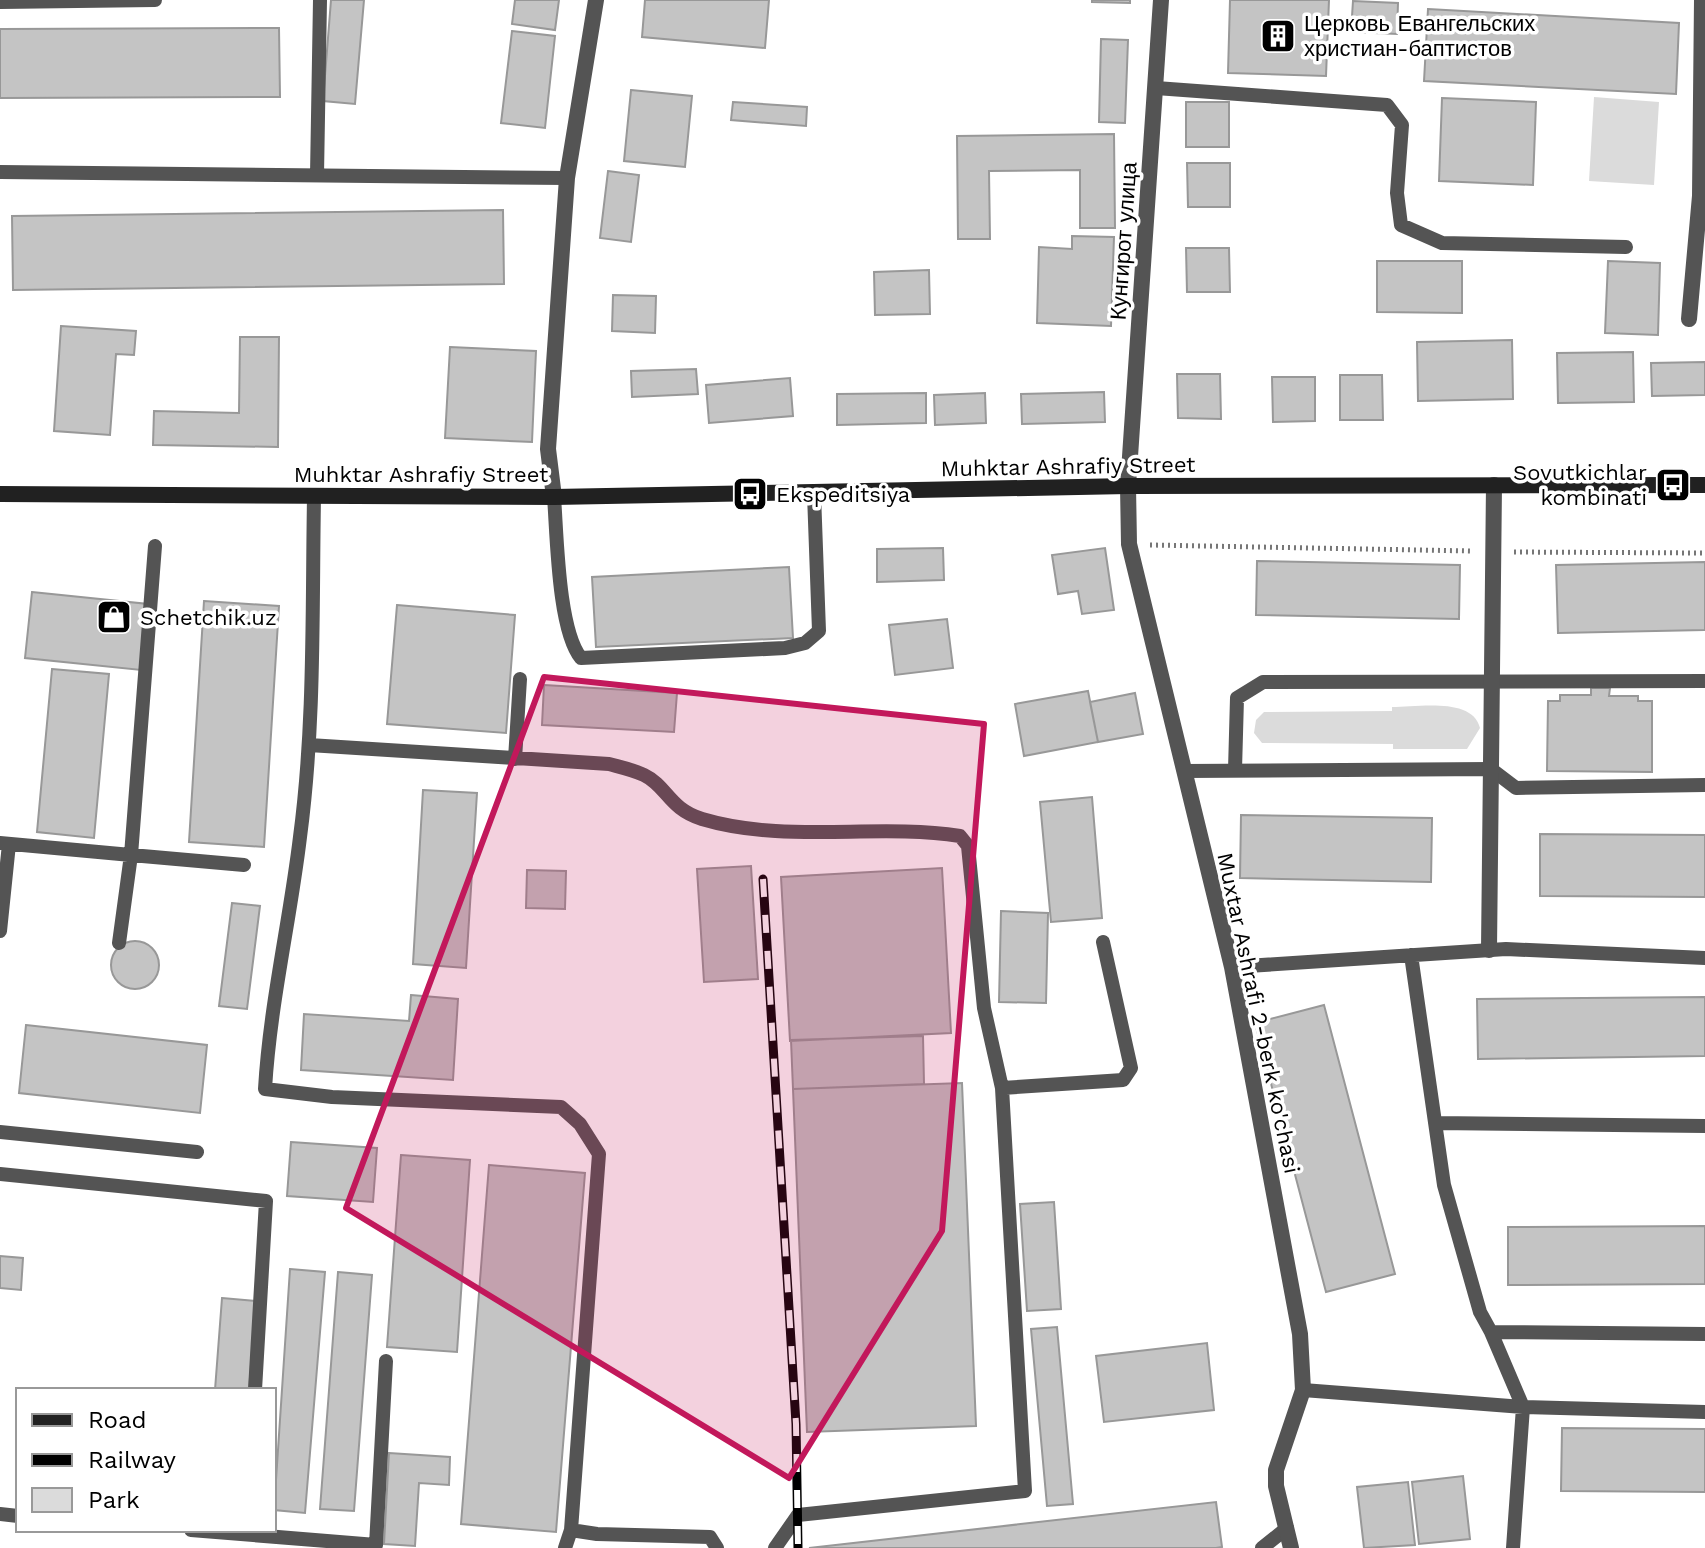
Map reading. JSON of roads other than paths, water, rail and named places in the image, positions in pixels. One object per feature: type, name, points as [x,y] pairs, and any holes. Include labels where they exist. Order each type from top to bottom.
[{"type":"main road","name":"Muhktar Ashrafiy Street","points":[[0,494],[554,497],[1128,486],[1705,485]]},
{"type":"street","points":[[554,497],[548,449],[567,178],[596,0]]},
{"type":"street","name":"Кунгирот улица","points":[[1128,486],[1161,0]]},
{"type":"street","points":[[1689,319],[1702,196],[1702,0]]},
{"type":"street","points":[[1489,950],[1494,485]]},
{"type":"street","name":"Muxtar Ashrafi 2-berk ko'chasi","points":[[1128,486],[1129,544],[1232,967],[1300,1334],[1303,1390],[1276,1470],[1276,1486],[1291,1548]]},
{"type":"lane","points":[[0,2],[155,0]]},
{"type":"lane","points":[[317,175],[320,0]]},
{"type":"lane","points":[[1156,88],[1387,105],[1402,125],[1397,193],[1401,225],[1442,243],[1626,247]]},
{"type":"lane","points":[[0,172],[567,178]]},
{"type":"lane","points":[[554,497],[561,588],[574,650],[581,658],[785,648],[805,643],[819,631],[814,494]]},
{"type":"lane","points":[[314,497],[309,745],[300,837],[268,1039],[265,1089],[332,1097],[561,1107],[580,1124],[599,1154],[571,1530],[565,1548]]},
{"type":"lane","points":[[119,943],[131,855],[155,546]]},
{"type":"lane","points":[[515,759],[520,679]]},
{"type":"lane","points":[[1235,770],[1237,698],[1263,682],[1705,681]]},
{"type":"lane","points":[[309,745],[609,764],[646,776],[677,809],[703,819],[787,832],[928,831],[960,836],[968,846],[984,1008],[1002,1088],[1025,1491],[798,1515],[775,1548]]},
{"type":"lane","points":[[1184,771],[1491,769],[1516,788],[1705,785]]},
{"type":"lane","points":[[0,931],[4,844],[244,865]]},
{"type":"lane","points":[[1002,1088],[1123,1080],[1131,1068],[1103,942]]},
{"type":"lane","points":[[1232,967],[1489,950],[1705,958]]},
{"type":"lane","points":[[1411,955],[1444,1185],[1480,1312],[1523,1407],[1513,1548]]},
{"type":"lane","points":[[1435,1123],[1705,1126]]},
{"type":"lane","points":[[0,1132],[197,1152]]},
{"type":"lane","points":[[0,1174],[266,1201],[255,1388]]},
{"type":"lane","points":[[1491,1332],[1705,1334]]},
{"type":"lane","points":[[248,1532],[376,1545],[386,1361]]},
{"type":"lane","points":[[1303,1390],[1523,1407],[1705,1412]]},
{"type":"lane","points":[[1262,1548],[1287,1528]]},
{"type":"lane","points":[[571,1530],[597,1534],[710,1537],[717,1548]]},
{"type":"railway","points":[[763,879],[796,1424],[798,1548]]},
{"type":"place","name":"Церковь Евангельских христиан-баптистов","points":[[1278,36]]},
{"type":"place","name":"Sovutkichlar kombinati","points":[[1673,485]]},
{"type":"place","name":"Ekspeditsiya","points":[[750,494]]},
{"type":"place","name":"Schetchik.uz","points":[[114,617]]}]
